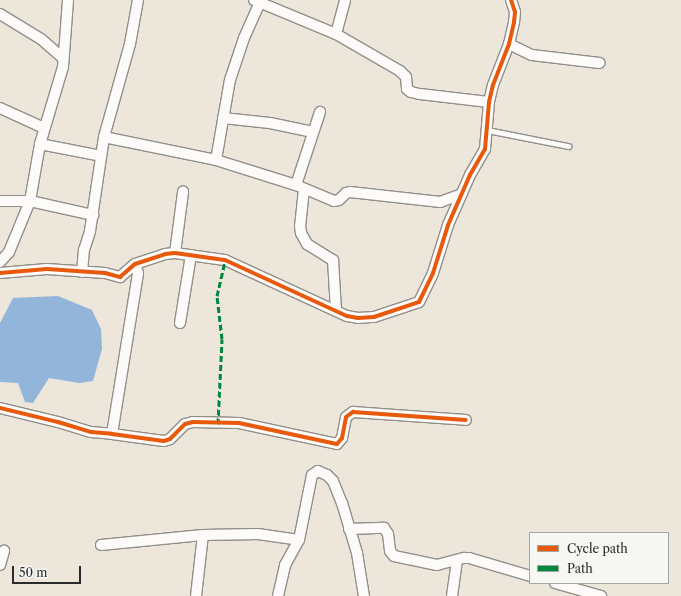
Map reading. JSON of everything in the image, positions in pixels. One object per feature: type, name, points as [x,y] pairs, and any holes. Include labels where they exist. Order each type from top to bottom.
[{"type":"street","points":[[0,262],[9,252],[30,201],[40,144],[63,67],[68,0]]},
{"type":"street","points":[[82,272],[84,250],[90,231],[104,137],[130,44],[138,0]]},
{"type":"street","points":[[336,34],[345,0]]},
{"type":"street","points":[[0,273],[47,269],[120,277],[135,264],[165,254],[175,253],[226,260],[336,311],[358,318],[374,317],[419,302],[424,296],[433,273],[448,224],[485,149],[492,85],[509,44],[515,12],[511,0]]},
{"type":"street","points":[[216,160],[230,80],[244,38],[259,1],[336,34],[404,73],[408,89],[411,92],[489,102]]},
{"type":"street","points":[[0,14],[41,39],[63,58]]},
{"type":"street","points":[[509,44],[532,54],[600,63]]},
{"type":"street","points":[[0,108],[44,128]]},
{"type":"street","points":[[320,112],[313,132],[300,187],[300,226],[301,233],[307,244],[333,260],[336,311]]},
{"type":"street","points":[[223,118],[270,123],[313,132]]},
{"type":"street","points":[[104,137],[216,160],[300,187],[334,201],[339,200],[346,193],[350,192],[440,202],[462,194]]},
{"type":"street","points":[[40,144],[101,156]]},
{"type":"street","points":[[175,253],[183,192]]},
{"type":"street","points":[[0,201],[30,201],[92,215]]},
{"type":"street","points":[[180,323],[191,255]]},
{"type":"street","points":[[112,434],[138,273],[135,264]]},
{"type":"street","points":[[0,408],[58,422],[91,432],[164,441],[170,439],[189,423],[239,423],[337,444],[342,438],[346,417],[353,412],[466,420]]},
{"type":"street","points":[[278,596],[285,565],[299,540],[312,474],[314,472],[323,472],[333,481],[342,503],[357,553],[364,596]]},
{"type":"street","points":[[349,529],[384,528],[388,534],[390,551],[394,556],[437,565],[469,558],[529,576]]},
{"type":"street","points":[[101,545],[203,535],[258,534],[299,540]]},
{"type":"street","points":[[196,596],[203,535]]},
{"type":"street","points":[[0,565],[4,551]]},
{"type":"street","points":[[452,596],[457,561]]},
{"type":"street","points":[[559,584],[601,596]]},
{"type":"lane","points":[[487,130],[568,146]]},
{"type":"water","points":[[58,296],[92,310],[101,329],[102,349],[93,381],[79,383],[49,378],[33,403],[25,402],[18,383],[0,382],[0,323],[13,298]]},
{"type":"marked path","points":[[218,424],[222,339],[217,296],[225,260]]},
{"type":"cycle path","points":[[0,273],[47,269],[105,273],[120,277],[135,264],[165,254],[175,253],[225,260],[347,316],[358,318],[374,317],[419,302],[433,273],[448,225],[470,175],[485,149],[489,102],[493,85],[509,44],[514,22],[515,12],[511,0]]},
{"type":"cycle path","points":[[0,408],[58,422],[91,432],[164,441],[170,439],[185,424],[193,422],[239,423],[337,444],[342,438],[346,417],[353,412],[466,420]]}]
